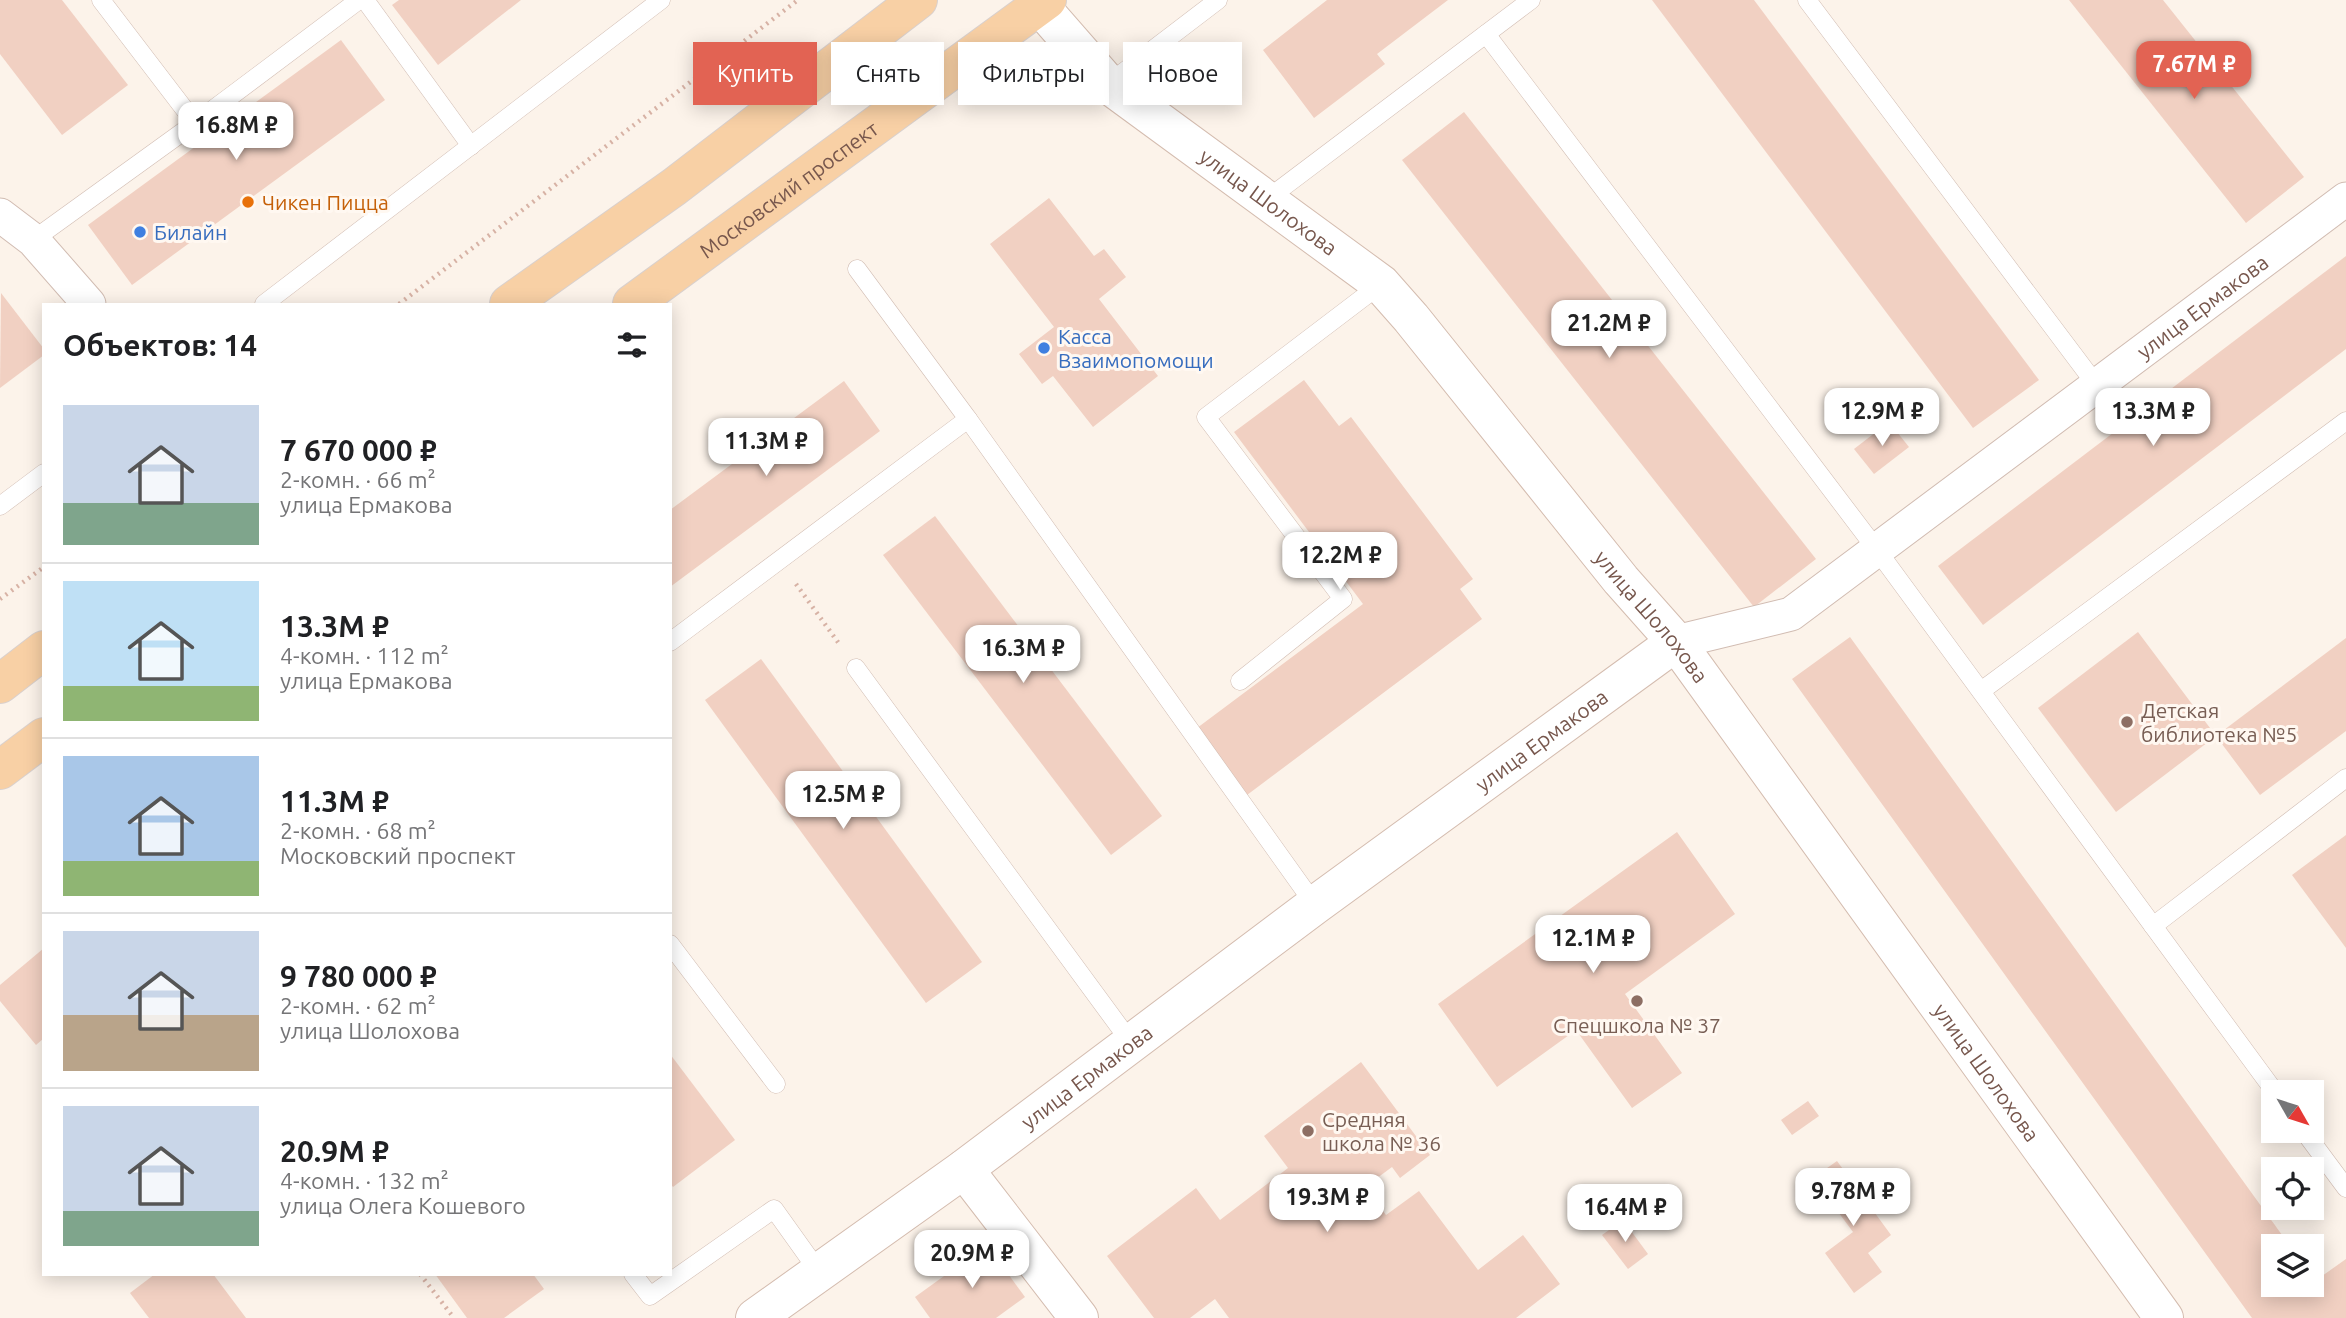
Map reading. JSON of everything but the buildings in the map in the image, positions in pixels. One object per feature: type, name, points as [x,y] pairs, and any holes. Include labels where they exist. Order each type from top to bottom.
[{"type":"main road","points":[[510,303],[674,187],[918,0]]},
{"type":"main road","name":"Московский проспект","points":[[633,303],[1040,2]]},
{"type":"main road","points":[[0,684],[42,652]]},
{"type":"main road","points":[[0,770],[42,738]]},
{"type":"street","name":"улица Шолохова","points":[[1040,2],[1073,42]]},
{"type":"street","name":"улица Шолохова","points":[[1109,85],[1381,284],[1621,580],[1676,642],[2164,1318]]},
{"type":"street","name":"улица Ермакова","points":[[755,1318],[964,1169],[1315,905],[1676,642],[1791,614],[2346,199]]},
{"type":"street","points":[[0,215],[33,240],[88,303]]},
{"type":"street","points":[[964,1169],[1079,1318]]},
{"type":"lane","points":[[101,0],[195,123]]},
{"type":"lane","points":[[33,240],[359,0]]},
{"type":"lane","points":[[365,0],[471,146]]},
{"type":"lane","points":[[265,303],[662,0]]},
{"type":"lane","points":[[1109,83],[1218,0]]},
{"type":"lane","points":[[1266,200],[1531,0]]},
{"type":"lane","points":[[1807,0],[2096,386]]},
{"type":"lane","points":[[1486,34],[1877,550],[2266,1080]]},
{"type":"lane","points":[[857,269],[968,419],[1315,905]]},
{"type":"lane","points":[[1240,681],[1343,598],[1206,417],[1381,284]]},
{"type":"lane","points":[[672,641],[968,419]]},
{"type":"lane","points":[[1981,691],[2346,421]]},
{"type":"lane","points":[[0,506],[42,474]]},
{"type":"lane","points":[[856,668],[1132,1044]]},
{"type":"lane","points":[[2153,926],[2346,778]]},
{"type":"lane","points":[[672,947],[776,1084]]},
{"type":"lane","points":[[2313,1143],[2346,1188]]},
{"type":"lane","points":[[635,1276],[650,1296],[774,1209],[819,1272]]},
{"type":"path","points":[[400,303],[798,0]]},
{"type":"path","points":[[779,561],[856,668]]},
{"type":"path","points":[[0,599],[42,568]]},
{"type":"path","points":[[422,1276],[454,1318]]},
{"type":"place","name":"Чикен Пицца","points":[[248,202]]},
{"type":"place","name":"Билайн","points":[[140,232]]},
{"type":"place","name":"Касса Взаимопомощи","points":[[1044,348]]},
{"type":"place","name":"Детская библиотека №5","points":[[2127,722]]},
{"type":"place","name":"Спецшкола № 37","points":[[1637,1001]]},
{"type":"place","name":"Средняя школа № 36","points":[[1308,1131]]}]
